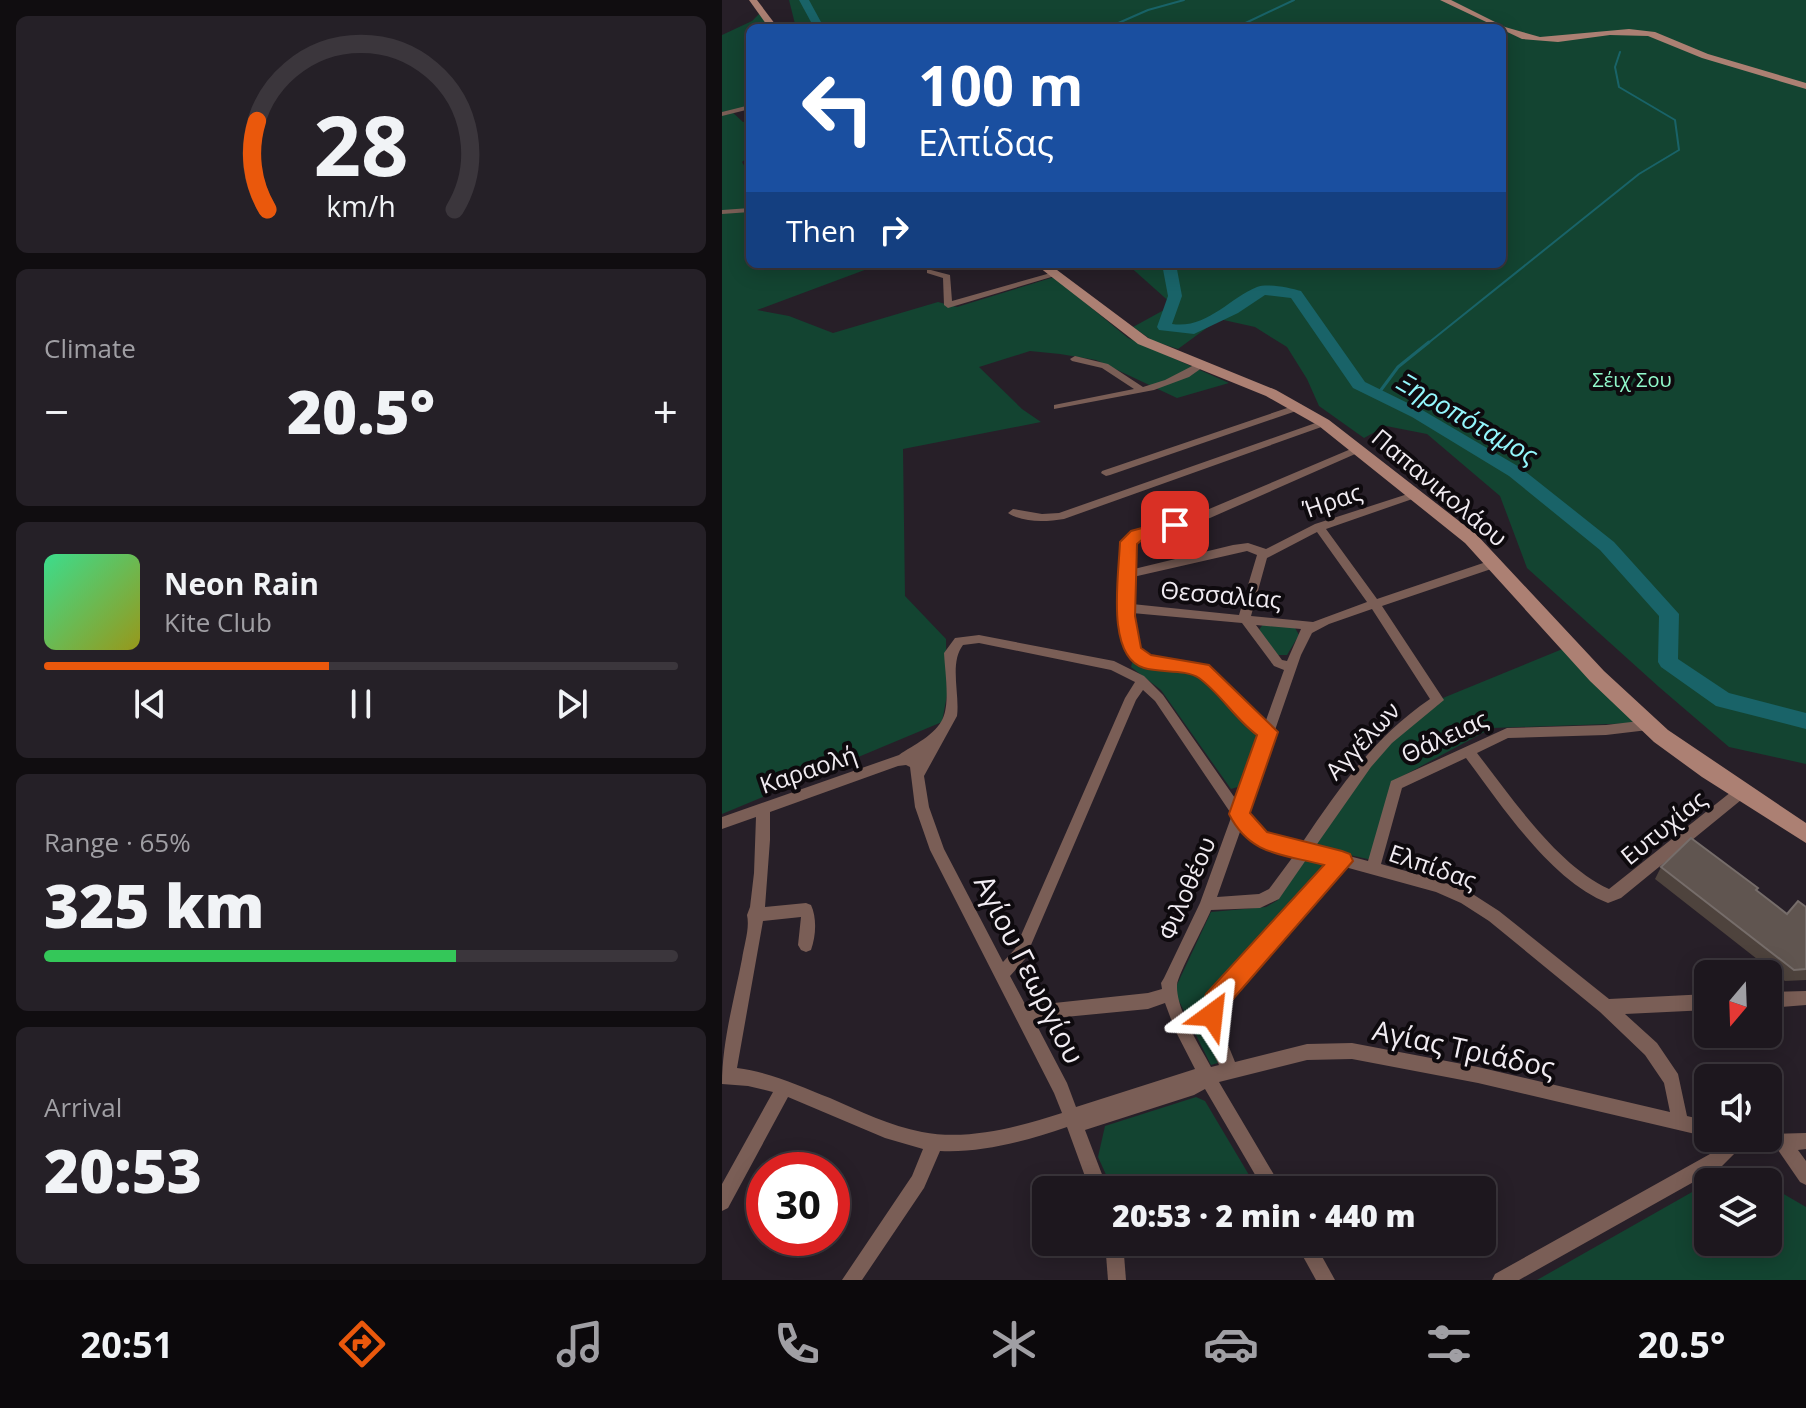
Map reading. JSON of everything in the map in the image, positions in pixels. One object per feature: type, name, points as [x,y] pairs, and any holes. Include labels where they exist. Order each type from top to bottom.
[{"type":"main road","points":[[753,0],[771,24]]},
{"type":"main road","points":[[1444,0],[1494,24]]},
{"type":"main road","points":[[1506,30],[1525,38],[1549,41],[1630,32],[1650,33],[1703,55],[1806,86]]},
{"type":"main road","name":"Παπανικολάου","points":[[1047,269],[1134,336],[1299,407],[1324,423],[1417,494],[1496,563],[1597,676],[1648,725],[1684,754],[1806,834]]},
{"type":"street","points":[[722,114],[746,108]]},
{"type":"street","points":[[722,212],[746,210]]},
{"type":"street","points":[[930,271],[947,277],[948,305],[1047,269]]},
{"type":"street","points":[[1075,359],[1105,366],[1140,389]]},
{"type":"street","points":[[1057,407],[1167,383],[1201,365]]},
{"type":"street","points":[[1106,473],[1299,407]]},
{"type":"street","points":[[1013,513],[1042,518],[1060,516],[1324,423]]},
{"type":"street","points":[[1268,732],[1250,719],[1203,670],[1146,662],[1132,651],[1125,608],[1128,544],[1134,536],[1206,515],[1358,449]]},
{"type":"street","name":"Ήρας","points":[[1126,575],[1233,549],[1248,547],[1264,553],[1319,527],[1417,494]]},
{"type":"street","name":"Αγγέλων","points":[[1207,904],[1270,897],[1305,851],[1332,806],[1376,752],[1406,720],[1438,700],[1376,604],[1319,527]]},
{"type":"street","points":[[1264,553],[1244,618],[1274,658],[1281,665],[1291,668]]},
{"type":"street","points":[[1313,626],[1496,563]]},
{"type":"street","name":"Θεσσαλίας","points":[[1125,608],[1313,626]]},
{"type":"street","name":"Φιλοθέου","points":[[1168,995],[1172,976],[1207,904],[1303,637],[1313,626]]},
{"type":"street","name":"Ελπίδας","points":[[940,735],[953,710],[950,651],[957,642],[967,639],[1114,666],[1143,681],[1159,698],[1259,838],[1438,886],[1466,898],[1523,938],[1606,1007],[1663,1064],[1675,1090],[1680,1122]]},
{"type":"street","points":[[1002,974],[1017,961],[1131,698],[1143,681]]},
{"type":"street","name":"Θάλειας","points":[[1373,868],[1394,786],[1512,732],[1606,730],[1648,725]]},
{"type":"street","points":[[911,764],[940,735]]},
{"type":"street","points":[[911,764],[940,735]]},
{"type":"street","name":"Ευτυχίας","points":[[1469,752],[1543,843],[1603,895],[1612,895],[1741,792]]},
{"type":"street","name":"Αγίου Γεωργίου","points":[[911,764],[933,839],[1049,1064],[1094,1176]]},
{"type":"street","name":"Καραολή","points":[[722,823],[911,764]]},
{"type":"street","points":[[724,1076],[754,915],[764,846],[763,808]]},
{"type":"street","points":[[1231,1071],[1218,1048],[1213,1004],[1342,861]]},
{"type":"street","points":[[754,915],[806,910],[806,945]]},
{"type":"street","points":[[1022,1014],[1148,1001],[1168,995],[1209,1076],[1266,1176]]},
{"type":"street","points":[[1782,999],[1806,998]]},
{"type":"street","points":[[1606,1007],[1694,1003]]},
{"type":"street","name":"Αγίας Τριάδος","points":[[724,1076],[749,1078],[784,1088],[891,1131],[935,1142],[990,1138],[1072,1119],[1087,1122],[1194,1087],[1209,1076],[1307,1052],[1352,1051],[1478,1075],[1694,1126]]},
{"type":"street","points":[[722,1202],[784,1088]]},
{"type":"street","points":[[1783,1142],[1806,1141]]},
{"type":"street","points":[[851,1280],[918,1182],[935,1142]]},
{"type":"street","points":[[1783,1142],[1806,1176]]},
{"type":"street","points":[[1501,1280],[1709,1165],[1725,1152]]},
{"type":"street","points":[[1115,1256],[1117,1280]]},
{"type":"street","points":[[1312,1256],[1326,1280]]},
{"type":"green space","name":"Σέιχ Σου","points":[[789,0],[1806,0],[1806,764],[1729,747],[1659,687],[1527,568],[1500,496],[1427,434],[1386,426],[1364,438],[1319,406],[1287,347],[1255,327],[1219,319],[1178,349],[1153,341],[1133,327],[1173,305],[1131,268],[1506,268],[1506,24],[795,24]]},
{"type":"green space","points":[[759,14],[768,24],[746,24],[746,107],[731,111],[746,122],[746,158],[742,162],[746,169],[746,268],[870,268],[757,310],[789,316],[833,333],[938,302],[957,307],[1054,277],[1128,338],[1229,383],[1177,398],[1096,360],[1030,351],[979,367],[1022,409],[1041,422],[903,449],[905,596],[946,639],[947,695],[942,722],[722,814],[722,35],[752,21]]},
{"type":"green space","points":[[1263,624],[1294,626],[1299,635],[1287,655],[1278,655],[1259,630]]},
{"type":"green space","points":[[1565,648],[1638,723],[1492,728],[1397,779],[1372,860],[1345,854],[1270,929],[1210,998],[1221,1062],[1211,1065],[1174,991],[1211,912],[1266,907],[1278,900],[1368,768],[1413,723],[1438,705],[1438,700]]},
{"type":"green space","points":[[1133,659],[1203,675],[1260,734],[1241,786],[1231,789],[1161,690],[1131,667]]},
{"type":"green space","points":[[1196,1097],[1205,1101],[1250,1176],[1107,1176],[1098,1157],[1105,1126]]},
{"type":"green space","points":[[1694,1191],[1694,1256],[1782,1256],[1782,1193],[1806,1207],[1806,1280],[1537,1280]]},
{"type":"building","points":[[1691,838],[1787,914],[1798,901],[1806,907],[1806,969],[1794,970],[1661,867]]},
{"type":"waterway","name":"Ξηροπόταμος","points":[[804,0],[815,24]]},
{"type":"waterway","points":[[1116,24],[1148,10],[1184,0]]},
{"type":"waterway","points":[[1243,24],[1294,0]]},
{"type":"waterway","points":[[1427,344],[1639,174],[1679,150],[1675,120],[1619,87],[1615,67],[1620,52]]},
{"type":"waterway","name":"Ξηροπόταμος","points":[[1170,268],[1175,296],[1164,327],[1189,331],[1233,310],[1262,290],[1296,294],[1311,320],[1359,385],[1418,414],[1515,472],[1607,546],[1669,614],[1668,662],[1723,700],[1806,721]]},
{"type":"waterway","points":[[1378,394],[1398,367],[1429,342]]},
{"type":"route","points":[[1175,525],[1137,535],[1129,542],[1125,593],[1132,651],[1146,662],[1203,670],[1256,725],[1268,732],[1239,814],[1252,834],[1262,840],[1342,861],[1215,1002],[1212,1015]]}]
